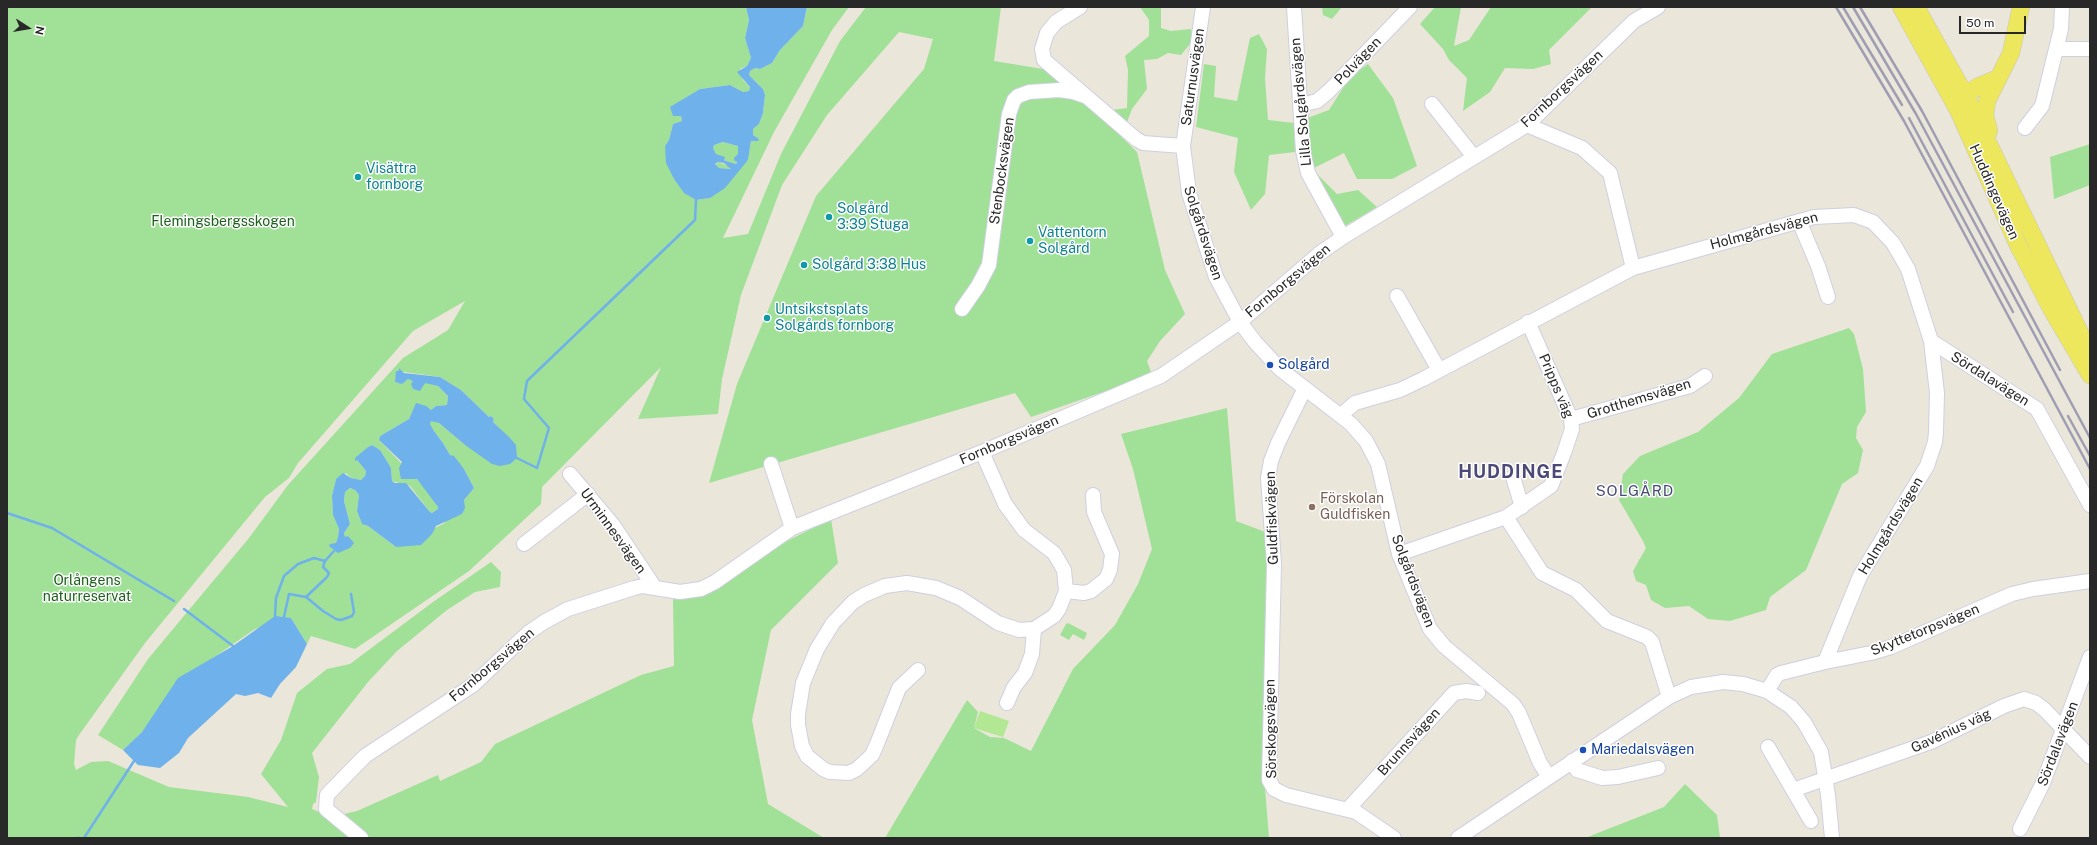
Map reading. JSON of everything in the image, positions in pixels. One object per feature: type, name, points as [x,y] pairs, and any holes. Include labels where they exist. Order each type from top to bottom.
[{"type":"main road","name":"Huddingevägen","points":[[1901,7],[1959,112],[2018,246],[2053,312],[2090,375]]},
{"type":"main road","name":"Huddingevägen","points":[[1916,7],[1965,95],[2080,335],[2090,351]]},
{"type":"main road","points":[[1997,160],[1985,108],[1996,79],[2002,72],[2011,53],[2021,7]]},
{"type":"main road","points":[[1959,112],[1962,99],[1965,95],[1979,86],[1996,79]]},
{"type":"street","name":"Stenbocksvägen","points":[[1080,7],[1056,22],[1047,33],[1042,49],[1044,60],[1048,65],[1070,81],[1085,96],[1143,143],[1183,146]]},
{"type":"street","name":"Saturnusvägen","points":[[1183,146],[1203,7]]},
{"type":"street","name":"Lilla Solgårdsvägen","points":[[1294,7],[1303,151],[1308,173],[1343,237]]},
{"type":"street","name":"Polvägen","points":[[1301,105],[1317,101],[1329,91],[1410,7]]},
{"type":"street","name":"Fornborgsvägen","points":[[361,838],[326,809],[327,795],[365,756],[473,685],[528,633],[544,622],[568,609],[620,591],[643,586],[680,592],[701,589],[715,582],[792,528],[982,452],[1161,376],[1240,322],[1320,253],[1343,237],[1527,125],[1634,21],[1658,7]]},
{"type":"street","points":[[2025,128],[2042,106],[2056,49],[2062,7]]},
{"type":"street","points":[[2056,49],[2090,49]]},
{"type":"street","name":"Stenbocksvägen","points":[[962,309],[978,286],[989,265],[1009,114],[1014,100],[1018,96],[1030,92],[1059,90],[1085,96]]},
{"type":"street","points":[[1432,104],[1474,157]]},
{"type":"street","points":[[1527,125],[1582,148],[1610,173],[1633,268]]},
{"type":"street","name":"Solgårdsvägen","points":[[1183,146],[1189,193],[1211,266],[1240,322],[1255,342],[1280,369],[1341,415],[1360,432],[1374,455],[1399,554],[1430,629],[1444,646],[1513,704],[1520,713],[1540,763],[1549,777]]},
{"type":"street","name":"Holmgårdsvägen","points":[[1341,415],[1355,404],[1400,390],[1633,268],[1799,221],[1826,215],[1854,215],[1866,218],[1880,228],[1893,243],[1908,269],[1931,341],[1938,415],[1935,442],[1920,480],[1860,576],[1825,662]]},
{"type":"street","points":[[1799,221],[1818,266],[1828,297]]},
{"type":"street","points":[[1398,296],[1439,370]]},
{"type":"street","name":"Pripps väg","points":[[1399,554],[1506,517],[1551,486],[1572,428],[1572,420],[1528,322]]},
{"type":"street","name":"Sördalavägen","points":[[1931,341],[2036,409],[2090,505]]},
{"type":"street","name":"Grotthemsvägen","points":[[1572,420],[1690,386],[1705,376]]},
{"type":"street","name":"Guldfiskvägen","points":[[1273,584],[1268,478],[1271,461],[1305,388]]},
{"type":"street","points":[[918,670],[899,688],[872,755],[857,769],[849,773],[832,772],[823,769],[807,756],[802,746],[798,725],[798,714],[803,683],[817,649],[833,623],[853,602],[864,595],[885,586],[919,584],[936,588],[960,598],[998,623],[1019,630],[1034,629],[1054,616],[1062,603],[1066,591],[1064,570],[1060,562],[1054,553],[1024,530],[1005,504],[982,452]]},
{"type":"street","points":[[771,464],[792,528]]},
{"type":"street","name":"Urminnesvägen","points":[[570,474],[613,525],[655,588]]},
{"type":"street","points":[[1513,478],[1522,506]]},
{"type":"street","points":[[524,544],[588,494]]},
{"type":"street","points":[[1066,591],[1084,593],[1091,591],[1106,579],[1110,570],[1112,554],[1094,512],[1093,495]]},
{"type":"street","points":[[1506,517],[1542,573],[1576,590],[1607,621],[1647,637],[1652,642],[1669,697]]},
{"type":"street","name":"Skyttetorpsvägen","points":[[1767,691],[1777,675],[1781,673],[1871,653],[1890,647],[2022,591],[2090,581]]},
{"type":"street","name":"Sörskogsvägen","points":[[1273,584],[1269,780],[1274,789],[1286,795],[1348,808],[1394,838]]},
{"type":"street","points":[[1006,703],[1014,687],[1025,673],[1029,664],[1032,654],[1034,629]]},
{"type":"street","name":"Sördalavägen","points":[[2020,829],[2037,797],[2090,657]]},
{"type":"street","points":[[1458,838],[1669,697],[1691,687],[1723,682],[1743,684],[1767,691],[1791,707],[1809,729],[1820,752],[1825,779],[1832,838]]},
{"type":"street","name":"Brunnsvägen","points":[[1348,808],[1454,693],[1466,691],[1478,693]]},
{"type":"street","name":"Gavénius väg","points":[[1793,790],[1931,742],[2015,701],[2024,699],[2036,702],[2056,720],[2063,730],[2090,757]]},
{"type":"street","points":[[1768,747],[1811,821]]},
{"type":"street","points":[[1572,761],[1577,770],[1602,778],[1618,777],[1658,768]]},
{"type":"green space","points":[[7,7],[746,7],[749,20],[745,38],[751,58],[747,66],[740,69],[743,80],[750,87],[749,91],[743,92],[730,85],[700,89],[670,108],[681,116],[682,121],[673,124],[669,140],[665,146],[674,179],[684,192],[696,200],[710,198],[736,173],[748,160],[751,141],[759,139],[753,135],[753,129],[759,124],[763,113],[765,95],[763,89],[749,75],[750,71],[755,68],[760,69],[772,63],[780,50],[803,26],[807,7],[849,7],[832,30],[774,132],[723,238],[748,234],[781,154],[840,41],[866,7],[1001,7],[994,61],[1043,69],[1084,100],[1137,152],[1165,270],[1185,314],[1160,341],[1147,361],[1152,375],[1031,417],[1015,393],[709,483],[737,384],[816,196],[924,69],[933,39],[899,32],[827,115],[782,185],[741,295],[722,379],[718,414],[638,419],[661,367],[542,487],[541,504],[469,571],[355,649],[311,636],[307,644],[291,618],[255,629],[207,662],[156,713],[142,732],[123,750],[98,735],[148,659],[249,538],[288,485],[403,358],[448,330],[465,301],[413,331],[298,463],[289,478],[265,497],[145,643],[76,740],[74,764],[76,770],[91,762],[108,761],[169,787],[248,797],[288,807],[261,774],[281,740],[297,693],[327,669],[350,664],[433,602],[491,562],[501,572],[500,587],[475,592],[447,610],[397,651],[368,682],[312,753],[319,777],[316,802],[313,804],[312,809],[332,817],[357,811],[438,775],[440,781],[481,762],[495,744],[641,675],[674,666],[673,599],[711,593],[771,549],[831,519],[838,563],[771,630],[752,720],[768,804],[824,838],[7,838]],"holes":[[[397,371],[440,377],[461,390],[489,417],[491,416],[494,419],[493,422],[499,428],[465,445],[439,423],[433,420],[429,423],[450,455],[464,469],[474,488],[464,500],[462,514],[448,519],[443,524],[396,547],[368,526],[362,524],[357,511],[359,495],[355,490],[350,488],[345,492],[344,501],[350,524],[344,533],[345,538],[348,536],[351,541],[330,544],[336,543],[339,529],[333,515],[332,496],[336,479],[346,473],[351,478],[361,480],[365,476],[366,471],[357,460],[368,447],[372,445],[380,450],[391,468],[392,481],[410,486],[430,512],[432,513],[438,509],[428,491],[379,440],[380,436],[409,419],[416,404],[431,410],[436,406],[447,405],[448,396],[438,386],[408,379],[398,383],[395,382]]]},
{"type":"green space","points":[[1140,7],[1161,7],[1161,28],[1171,31],[1191,29],[1194,39],[1181,55],[1168,53],[1157,59],[1144,60],[1147,89],[1132,109],[1127,122],[1112,110],[1127,108],[1128,70],[1125,56],[1149,36],[1149,20]]},
{"type":"green space","points":[[1322,7],[1342,7],[1332,19],[1323,15]]},
{"type":"green space","points":[[1435,7],[1461,7],[1454,46],[1469,40],[1491,7],[1592,7],[1549,50],[1551,64],[1533,69],[1505,68],[1490,92],[1463,111],[1467,78],[1449,60],[1443,49],[1420,24]]},
{"type":"green space","points":[[1259,34],[1267,49],[1265,78],[1268,120],[1294,123],[1295,152],[1269,155],[1265,194],[1251,210],[1234,172],[1238,138],[1196,127],[1204,64],[1216,66],[1214,97],[1237,101],[1250,38]]},
{"type":"green space","points":[[1368,64],[1393,98],[1417,166],[1392,179],[1357,179],[1344,153],[1314,168],[1302,120],[1329,110],[1350,77]]},
{"type":"green space","points":[[723,142],[738,146],[736,164],[726,161],[716,154],[713,148],[714,145]]},
{"type":"green space","points":[[2090,144],[2090,185],[2054,199],[2050,157]]},
{"type":"green space","points":[[718,162],[729,166],[731,169],[719,168],[715,166]]},
{"type":"green space","points":[[1317,174],[1337,194],[1358,190],[1377,207],[1345,226],[1311,181]]},
{"type":"green space","points":[[1849,328],[1854,334],[1863,369],[1866,412],[1857,427],[1856,438],[1863,450],[1858,473],[1842,484],[1806,570],[1770,597],[1766,610],[1730,621],[1708,619],[1689,606],[1665,608],[1651,600],[1646,585],[1636,581],[1633,571],[1646,548],[1619,500],[1623,474],[1640,456],[1698,432],[1739,398],[1772,354]]},
{"type":"green space","points":[[1227,408],[1236,521],[1268,533],[1265,788],[1269,838],[885,838],[967,700],[978,712],[974,728],[990,737],[1004,738],[1031,751],[1073,669],[1115,625],[1138,584],[1152,549],[1133,469],[1121,434]]},
{"type":"green space","points":[[1068,623],[1087,633],[1084,640],[1073,634],[1069,640],[1060,635]]},
{"type":"green space","points":[[980,711],[1009,721],[1003,737],[974,728]]},
{"type":"green space","points":[[1685,784],[1717,815],[1720,838],[1585,838],[1664,807]]},
{"type":"water","points":[[746,7],[807,7],[803,26],[780,50],[772,63],[760,69],[755,68],[750,71],[749,75],[763,89],[765,95],[763,113],[759,124],[753,129],[753,135],[759,139],[758,141],[751,141],[748,160],[725,188],[710,198],[696,200],[684,193],[674,179],[666,163],[665,146],[669,140],[673,124],[682,121],[681,116],[673,116],[670,107],[700,89],[730,85],[743,92],[749,91],[750,87],[737,72],[747,66],[751,58],[745,38],[749,20]],"holes":[[[723,142],[738,146],[738,154],[734,158],[737,162],[736,164],[726,161],[724,160],[725,157],[716,154],[713,148],[714,145]],[[718,162],[724,163],[731,169],[719,168],[715,164]]]},
{"type":"water","points":[[399,368],[404,373],[440,377],[461,390],[489,417],[491,416],[494,419],[493,422],[516,445],[517,458],[510,464],[500,466],[492,464],[465,445],[439,423],[431,421],[430,424],[434,431],[450,455],[454,456],[464,469],[474,488],[464,500],[465,508],[462,514],[436,526],[432,534],[421,545],[396,547],[368,526],[362,524],[357,511],[359,495],[355,490],[350,488],[345,492],[344,501],[350,524],[344,533],[345,537],[348,536],[354,543],[350,548],[338,553],[329,546],[330,544],[336,543],[339,529],[333,515],[332,496],[336,479],[343,473],[351,478],[361,480],[365,476],[366,471],[357,460],[355,461],[355,458],[372,445],[380,450],[391,468],[392,481],[395,483],[406,483],[430,512],[432,513],[438,509],[417,479],[401,479],[399,468],[402,462],[379,440],[380,436],[409,419],[416,403],[426,406],[431,410],[436,406],[447,405],[448,396],[438,386],[425,383],[420,391],[413,389],[411,384],[413,381],[408,379],[402,384],[395,382],[396,371],[399,371]]},
{"type":"water","points":[[275,616],[291,618],[307,644],[296,667],[280,684],[271,698],[258,693],[245,696],[236,694],[188,738],[179,753],[160,768],[138,765],[123,750],[142,732],[178,678],[233,646]]},
{"type":"waterway","points":[[517,458],[537,468],[549,428],[524,399],[527,381],[695,220],[696,200]]},
{"type":"waterway","points":[[7,513],[52,528],[174,601]]},
{"type":"waterway","points":[[275,616],[276,598],[284,576],[298,564],[314,558],[325,561],[334,551]]},
{"type":"waterway","points":[[284,617],[289,594],[306,597],[327,577],[329,573],[323,567],[325,561]]},
{"type":"waterway","points":[[306,597],[323,611],[336,619],[341,620],[352,616],[354,612],[351,594]]},
{"type":"waterway","points":[[184,609],[233,646]]},
{"type":"waterway","points":[[84,838],[134,761]]},
{"type":"railway","points":[[1836,7],[1904,121],[2090,469]]},
{"type":"railway","points":[[1843,7],[1902,105]]},
{"type":"railway","points":[[1853,7],[1916,114],[2090,438]]},
{"type":"railway","points":[[1860,7],[1922,111],[2060,370]]},
{"type":"railway","points":[[1909,118],[2013,312]]},
{"type":"railway","points":[[2068,416],[2090,456]]},
{"type":"place","name":"Visättra fornborg","points":[[358,177]]},
{"type":"place","name":"Solgård 3:39 Stuga","points":[[829,217]]},
{"type":"place","name":"Vattentorn Solgård","points":[[1030,241]]},
{"type":"place","name":"Solgård 3:38 Hus","points":[[804,265]]},
{"type":"place","name":"Untsikstsplats Solgårds fornborg","points":[[767,318]]},
{"type":"place","name":"Solgård","points":[[1270,365]]},
{"type":"place","name":"Förskolan Guldfisken","points":[[1312,507]]},
{"type":"place","name":"Mariedalsvägen","points":[[1583,750]]},
{"type":"district","name":"HUDDINGE","points":[[1511,472]]},
{"type":"district","name":"SOLGÅRD","points":[[1635,491]]},
{"type":"park label","name":"Flemingsbergsskogen","points":[[223,222]]},
{"type":"park label","name":"Orlångens naturreservat","points":[[87,590]]}]
